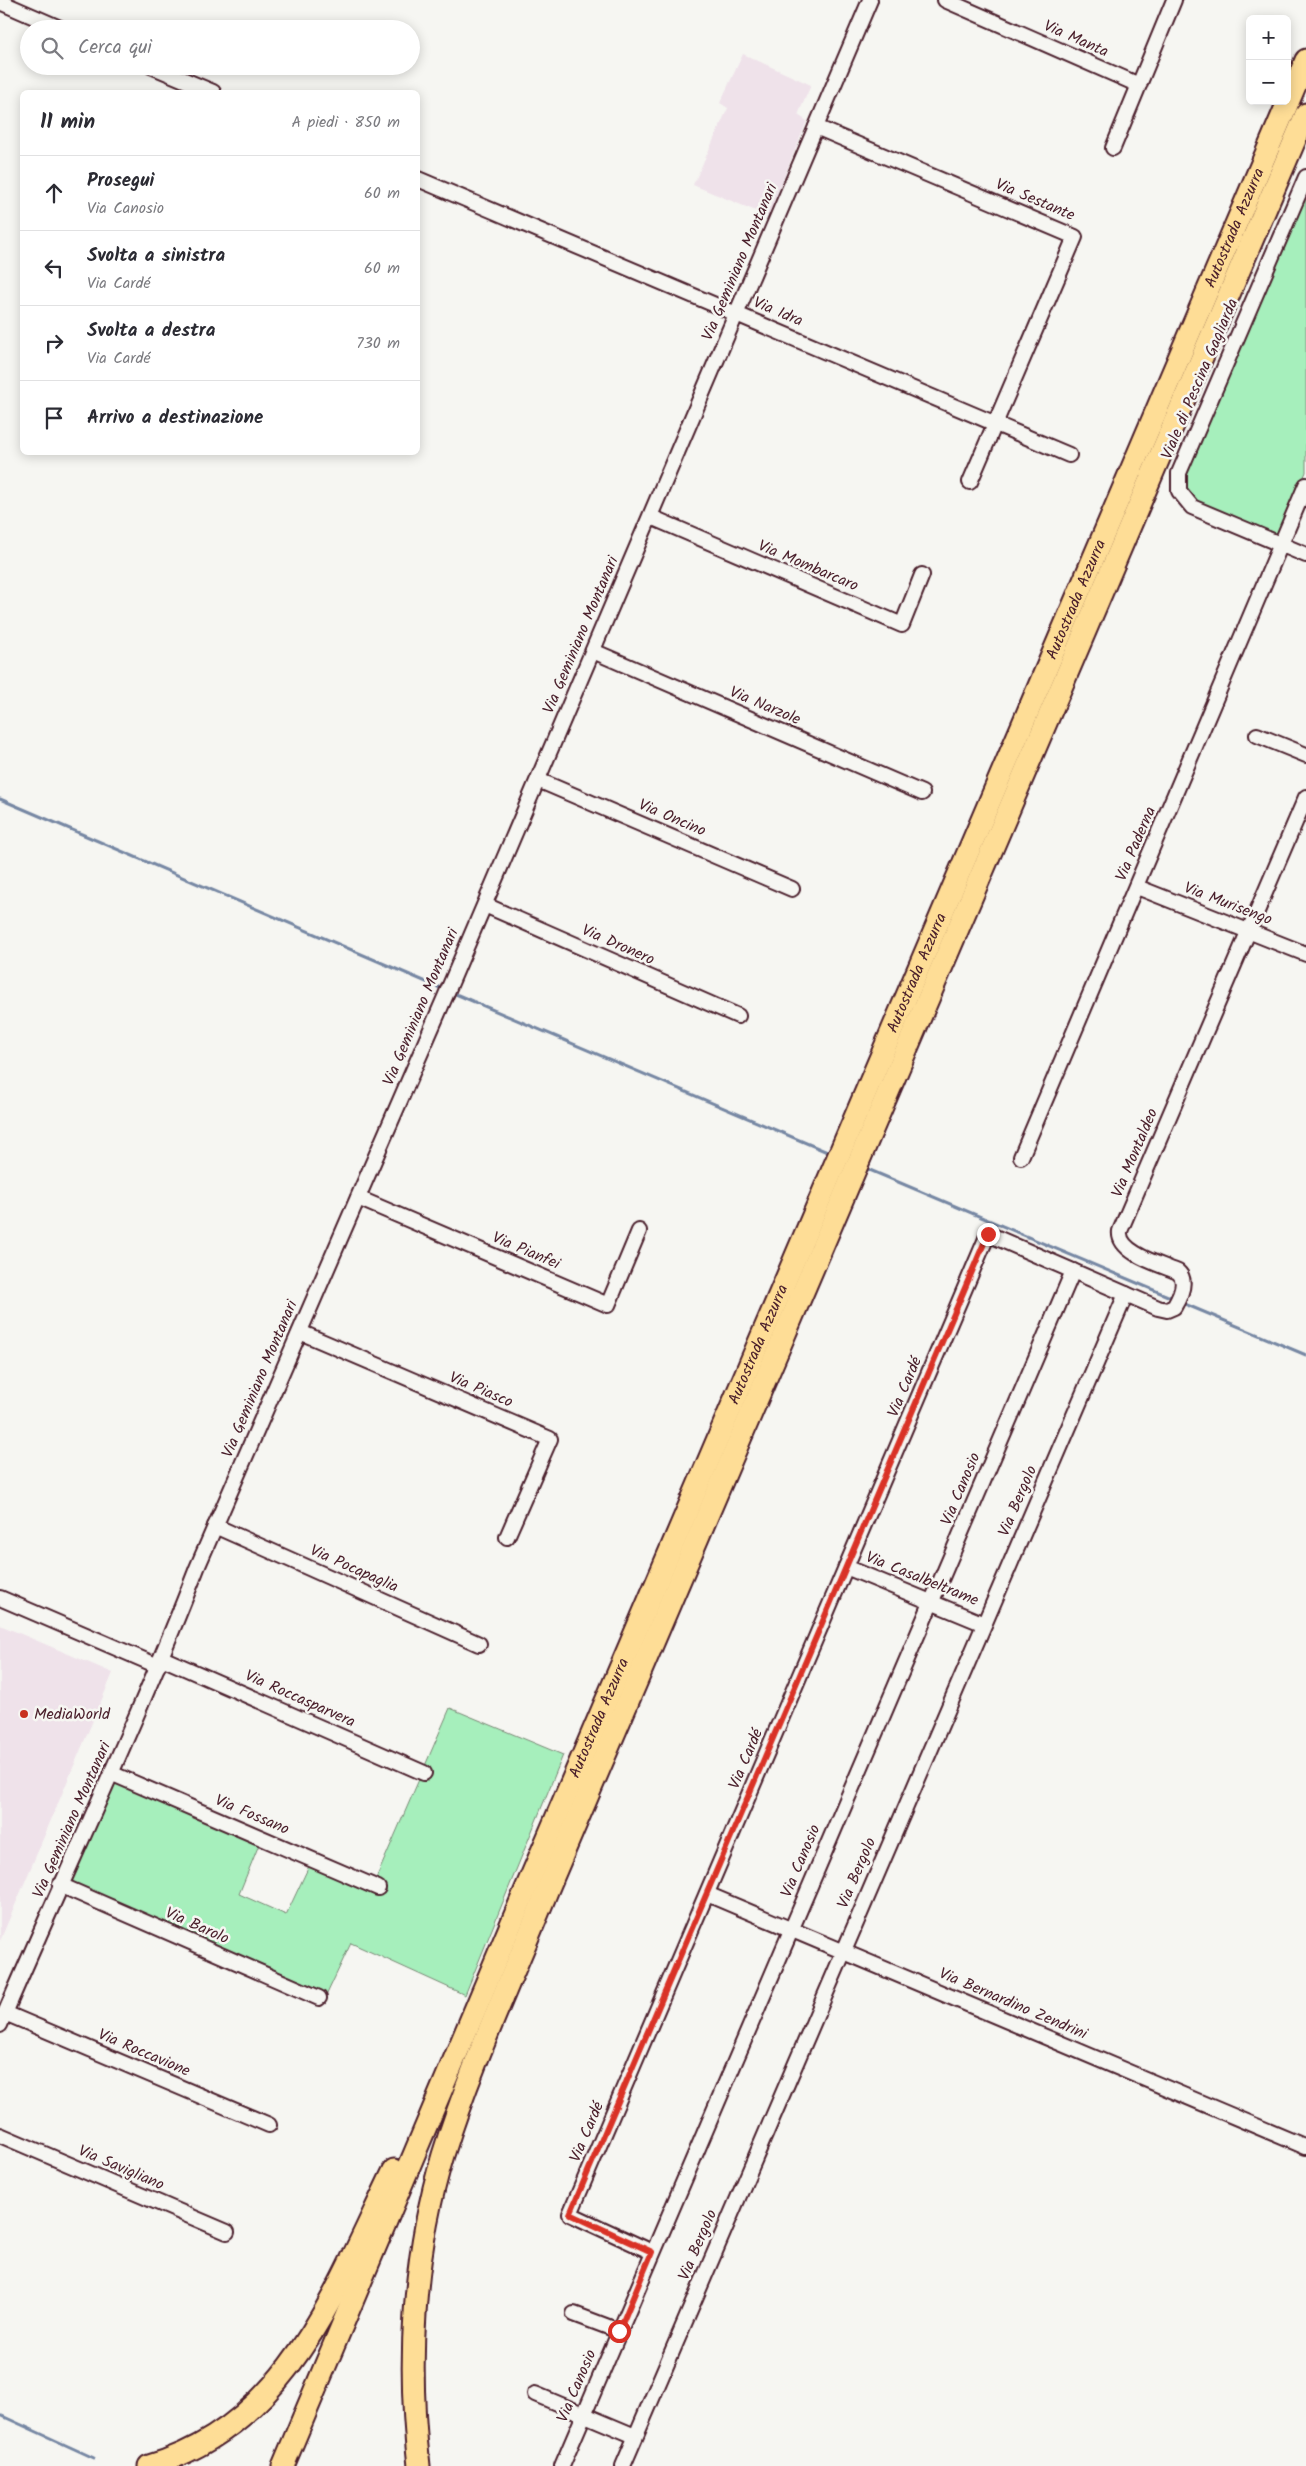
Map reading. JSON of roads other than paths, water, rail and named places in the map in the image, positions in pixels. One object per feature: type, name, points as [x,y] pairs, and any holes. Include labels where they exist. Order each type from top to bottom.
[{"type":"highway","name":"Autostrada Azzurra","points":[[537,1888],[834,1166],[1306,60]]},
{"type":"highway","name":"Autostrada Azzurra","points":[[537,1888],[863,1154],[1306,114]]},
{"type":"highway","points":[[283,2466],[365,2288],[537,1888]]},
{"type":"highway","points":[[150,2466],[197,2447],[246,2415],[275,2384],[306,2342],[328,2306],[537,1888]]},
{"type":"highway","points":[[419,2466],[414,2417],[413,2345],[417,2293],[426,2228],[443,2155],[537,1888]]},
{"type":"highway","points":[[298,2466],[365,2288]]},
{"type":"street","name":"Via Geminiano Montanari","points":[[3,2019],[60,1885],[113,1774],[215,1526],[445,997],[870,0]]},
{"type":"street","name":"Via Manta","points":[[945,0],[1139,85]]},
{"type":"street","points":[[1113,148],[1174,0]]},
{"type":"street","points":[[0,2],[41,20]]},
{"type":"street","points":[[172,75],[208,90]]},
{"type":"street","name":"Via Sestante","points":[[816,126],[1076,237],[970,482]]},
{"type":"street","name":"Viale di Pescina Gagliarda","points":[[1306,178],[1178,478],[1180,494],[1192,507],[1306,555]]},
{"type":"street","name":"Via Idra","points":[[420,180],[1068,455]]},
{"type":"street","name":"Via Paderna","points":[[1021,1157],[1306,485]]},
{"type":"street","name":"Via Mombarcaro","points":[[650,517],[902,626],[922,574]]},
{"type":"street","name":"Via Narzole","points":[[593,651],[922,793]]},
{"type":"street","points":[[1257,735],[1306,754]]},
{"type":"street","name":"Via Oncino","points":[[538,780],[792,889]]},
{"type":"street","name":"Via Montaldeo","points":[[988,1234],[1164,1310],[1171,1310],[1184,1282],[1182,1275],[1130,1251],[1121,1240],[1120,1232],[1251,930],[1306,797]]},
{"type":"street","name":"Via Murisengo","points":[[1137,887],[1251,930],[1306,954]]},
{"type":"street","name":"Via Dronero","points":[[484,905],[738,1016]]},
{"type":"street","name":"Via Pianfei","points":[[358,1198],[608,1305],[639,1231]]},
{"type":"street","name":"Via Cardé","points":[[652,2252],[570,2214],[988,1234]]},
{"type":"street","name":"Via Canosio","points":[[562,2466],[1073,1271]]},
{"type":"street","name":"Via Bergolo","points":[[622,2466],[1126,1294]]},
{"type":"street","name":"Via Piasco","points":[[300,1332],[550,1439],[507,1537]]},
{"type":"street","name":"Via Pocapaglia","points":[[215,1526],[479,1644]]},
{"type":"street","name":"Via Casalbeltrame","points":[[846,1568],[984,1624]]},
{"type":"street","name":"Via Roccasparvera","points":[[0,1598],[160,1662],[424,1773]]},
{"type":"street","name":"Via Fossano","points":[[113,1774],[378,1888]]},
{"type":"street","name":"Via Barolo","points":[[60,1885],[319,1998]]},
{"type":"street","name":"Via Bernardino Zendrini","points":[[707,1894],[1306,2147]]},
{"type":"street","name":"Via Roccavione","points":[[3,2019],[269,2125]]},
{"type":"street","name":"Via Savigliano","points":[[0,2135],[228,2232]]},
{"type":"street","points":[[574,2314],[619,2331]]},
{"type":"street","points":[[535,2394],[635,2436]]},
{"type":"waterway","points":[[0,799],[445,990]]},
{"type":"waterway","points":[[451,992],[832,1154]]},
{"type":"waterway","points":[[865,1168],[1175,1299]]},
{"type":"waterway","points":[[1180,1302],[1306,1355]]},
{"type":"waterway","points":[[0,2415],[94,2458]]},
{"type":"place","name":"MediaWorld","points":[[24,1714]]}]
